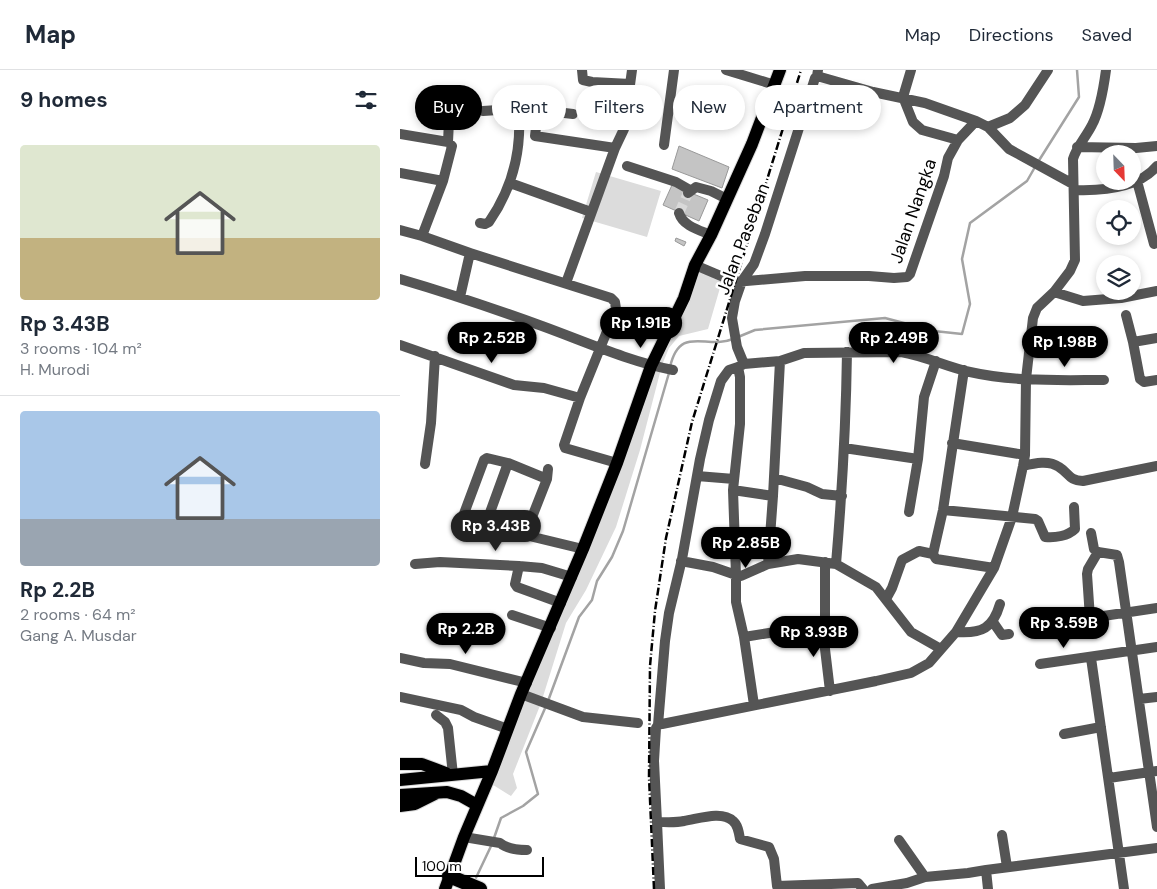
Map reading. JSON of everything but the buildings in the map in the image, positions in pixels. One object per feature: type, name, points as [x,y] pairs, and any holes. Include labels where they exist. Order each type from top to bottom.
[{"type":"highway","points":[[447,882],[464,882],[480,889]]},
{"type":"main road","points":[[775,85],[780,70]]},
{"type":"main road","points":[[447,882],[524,689],[584,549],[651,366],[684,298],[695,265],[711,235],[757,130]]},
{"type":"main road","points":[[400,764],[422,764],[452,775]]},
{"type":"main road","points":[[400,780],[492,771]]},
{"type":"main road","points":[[400,795],[439,792],[455,793],[477,806]]},
{"type":"main road","points":[[400,806],[415,804],[439,792]]},
{"type":"street","points":[[582,70],[583,80],[630,84]]},
{"type":"street","points":[[566,283],[615,148],[624,129],[632,70]]},
{"type":"street","points":[[664,145],[674,70]]},
{"type":"street","points":[[726,70],[775,85]]},
{"type":"street","points":[[911,70],[903,97],[913,122],[922,130],[958,140]]},
{"type":"street","points":[[988,128],[1010,118],[1025,105],[1048,70]]},
{"type":"street","points":[[658,725],[911,673],[929,664],[956,632],[994,568],[1012,517],[1025,455],[1026,379],[1033,318],[1037,308],[1054,292],[1070,271],[1075,260],[1073,160],[1077,147],[1094,123],[1104,86],[1106,70]]},
{"type":"street","points":[[818,73],[873,92],[925,102],[976,121],[988,128],[1009,149],[1074,187],[1093,191],[1100,190]]},
{"type":"street","name":"Jalan Paseban","points":[[754,706],[744,637],[736,602],[733,485],[740,424],[741,366],[732,318],[735,301],[742,281],[754,264],[765,234],[818,73]]},
{"type":"street","points":[[480,223],[485,224],[489,222],[510,182],[516,160],[519,116],[510,106],[498,110],[483,111]]},
{"type":"street","points":[[566,113],[573,114]]},
{"type":"street","name":"Jalan Nangka","points":[[742,281],[805,276],[906,277],[910,274],[944,176],[948,158],[958,140],[976,121]]},
{"type":"street","points":[[448,142],[449,130]]},
{"type":"street","points":[[536,130],[535,136],[615,148]]},
{"type":"street","points":[[400,134],[448,142],[452,146],[443,181],[422,236]]},
{"type":"street","points":[[1077,147],[1136,148],[1157,146]]},
{"type":"street","points":[[627,166],[676,182],[689,191],[696,187],[727,199]]},
{"type":"street","points":[[1141,179],[1147,176],[1157,166]]},
{"type":"street","points":[[400,173],[443,181]]},
{"type":"street","points":[[510,182],[591,212]]},
{"type":"street","points":[[1139,190],[1154,229],[1154,244]]},
{"type":"street","points":[[679,213],[681,219],[687,224],[711,235]]},
{"type":"street","points":[[400,230],[611,298],[615,302],[616,308],[580,398],[564,445],[565,448],[617,463]]},
{"type":"street","points":[[460,297],[470,253]]},
{"type":"street","points":[[695,265],[730,280],[742,281]]},
{"type":"street","points":[[400,278],[460,297],[599,349],[669,370]]},
{"type":"street","points":[[1054,292],[1083,301],[1121,298],[1157,291]]},
{"type":"street","points":[[1126,315],[1140,379],[1144,382],[1157,380]]},
{"type":"street","points":[[1133,342],[1157,338]]},
{"type":"street","points":[[400,344],[514,385],[544,388],[580,398]]},
{"type":"street","points":[[836,564],[842,496],[847,352]]},
{"type":"street","points":[[660,889],[654,761],[665,641],[669,613],[709,420],[722,381],[730,370],[741,366],[780,361],[804,353],[901,352],[916,354],[964,370],[1001,378],[1104,380]]},
{"type":"street","points":[[425,464],[431,423],[435,356]]},
{"type":"street","points":[[768,564],[780,361]]},
{"type":"street","points":[[909,512],[918,459],[924,397],[936,361]]},
{"type":"street","points":[[964,370],[943,510],[933,554],[936,559],[994,568]]},
{"type":"street","points":[[952,443],[1025,455]]},
{"type":"street","points":[[844,448],[918,459]]},
{"type":"street","points":[[525,534],[548,474],[489,458],[484,460],[462,519],[464,525],[525,534],[584,549]]},
{"type":"street","points":[[1023,466],[1041,462],[1052,464],[1060,467],[1072,479],[1083,481],[1157,466]]},
{"type":"street","points":[[484,529],[508,463]]},
{"type":"street","points":[[697,476],[773,496]]},
{"type":"street","points":[[774,478],[807,487],[822,494],[842,496]]},
{"type":"street","points":[[943,510],[1035,519],[1038,521],[1045,536],[1052,538],[1073,532],[1075,529],[1074,507]]},
{"type":"street","points":[[1091,533],[1094,549],[1098,552],[1117,555],[1139,699],[1153,771],[1157,827]]},
{"type":"street","points":[[886,599],[902,560],[919,551],[933,554]]},
{"type":"street","points":[[1090,618],[1087,574],[1088,568],[1098,552]]},
{"type":"street","points":[[681,561],[713,567],[741,576],[768,564],[798,559],[836,564],[876,587],[911,632],[942,649]]},
{"type":"street","points":[[415,564],[440,562],[519,566],[542,568],[572,577]]},
{"type":"street","points":[[825,562],[825,649],[830,691]]},
{"type":"street","points":[[519,566],[515,584],[517,587],[561,603]]},
{"type":"street","points":[[956,632],[968,633],[979,630],[993,622],[1000,604]]},
{"type":"street","points":[[1066,615],[1075,618],[1090,618],[1157,608]]},
{"type":"street","points":[[512,615],[551,628]]},
{"type":"street","points":[[993,622],[1002,636],[1009,634]]},
{"type":"street","points":[[744,637],[825,624]]},
{"type":"street","points":[[1040,664],[1157,647]]},
{"type":"street","points":[[400,658],[424,663],[450,664],[524,689],[542,702],[583,717],[638,723]]},
{"type":"street","points":[[1090,658],[1124,889]]},
{"type":"street","points":[[400,697],[460,710],[508,730]]},
{"type":"street","points":[[1139,699],[1157,697]]},
{"type":"street","points":[[436,715],[445,722],[448,728],[452,775]]},
{"type":"street","points":[[1064,734],[1101,727]]},
{"type":"street","points":[[1109,778],[1153,771]]},
{"type":"street","points":[[657,822],[718,816],[727,818],[737,825],[740,839],[770,847],[774,859],[777,886],[858,883],[863,889]]},
{"type":"street","points":[[1002,835],[1007,867]]},
{"type":"street","points":[[464,836],[500,843],[504,847],[527,850]]},
{"type":"street","points":[[899,840],[925,877]]},
{"type":"street","points":[[872,889],[925,877],[968,874],[1007,867],[1157,848]]},
{"type":"street","points":[[986,870],[988,889]]},
{"type":"shaded area","points":[[596,172],[661,191],[647,237],[582,218]]},
{"type":"shaded area","points":[[699,269],[722,281],[708,329],[679,336],[669,348],[662,365],[640,450],[616,527],[586,590],[566,623],[541,703],[513,774],[517,788],[511,796],[490,783],[561,617],[656,369]]},
{"type":"waterway","points":[[1038,162],[1079,97],[1077,70]]},
{"type":"waterway","points":[[738,337],[755,330],[885,318],[934,331],[962,334],[970,304],[962,259],[970,223],[1027,181],[1035,167]]},
{"type":"waterway","points":[[670,367],[674,354],[680,346],[687,342],[723,342],[733,339]]},
{"type":"waterway","points":[[548,701],[579,617],[592,600],[597,581],[612,557],[623,531],[669,373]]},
{"type":"waterway","points":[[494,838],[501,818],[523,806],[538,794],[526,752],[546,706]]},
{"type":"waterway","points":[[474,882],[492,844]]},
{"type":"tunnel","points":[[679,213],[688,193]]},
{"type":"railway","points":[[654,889],[649,777],[650,666],[655,611],[666,538],[692,422],[801,70]]}]
